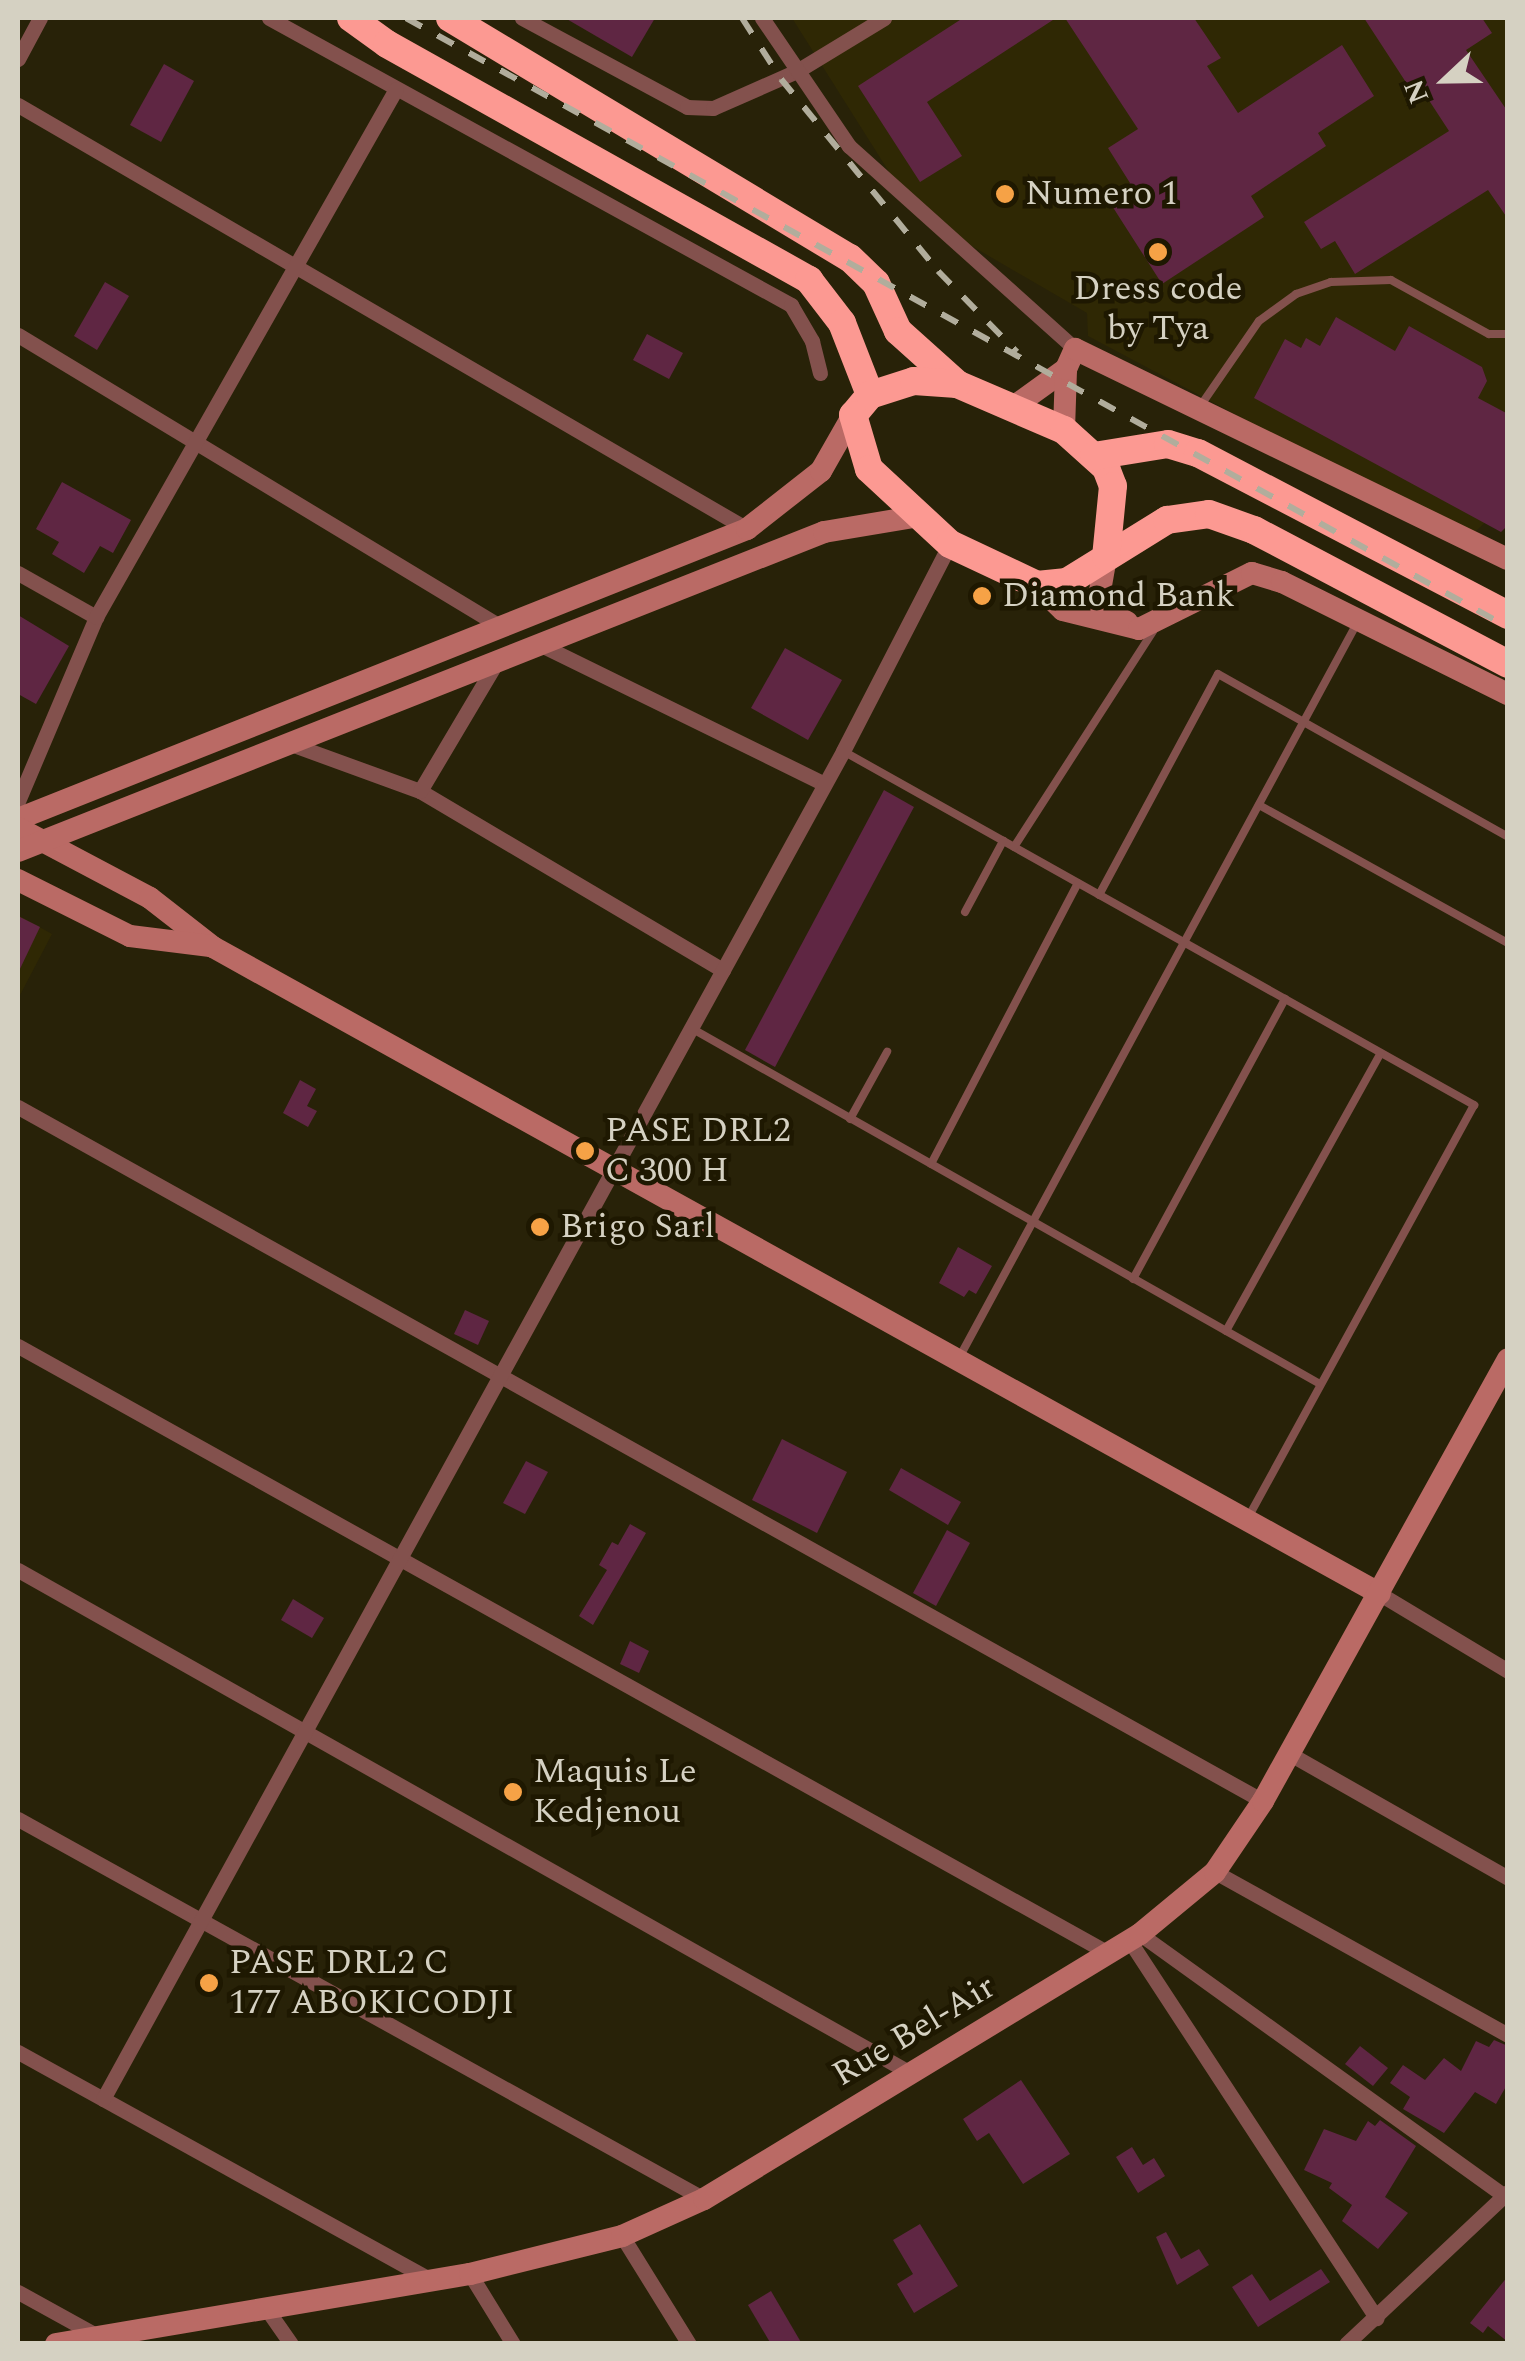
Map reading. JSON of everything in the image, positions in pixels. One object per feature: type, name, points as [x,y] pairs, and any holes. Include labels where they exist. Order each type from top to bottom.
[{"type":"highway","points":[[351,18],[387,44],[809,280],[842,322],[862,405],[870,470],[914,517],[950,544],[1037,585],[1067,582],[1167,520],[1209,514],[1271,538],[1508,664]]},
{"type":"highway","points":[[450,18],[850,258],[876,282],[898,331],[957,384]]},
{"type":"highway","points":[[862,405],[914,381],[957,384],[1016,405],[1064,430],[1106,468],[1116,504],[1106,557]]},
{"type":"highway","points":[[1094,456],[1168,444],[1198,453],[1508,616]]},
{"type":"main road","points":[[1016,405],[1071,359]]},
{"type":"main road","points":[[1071,359],[1199,409],[1508,560]]},
{"type":"main road","points":[[1064,430],[1071,359]]},
{"type":"main road","points":[[18,819],[747,529],[821,471],[862,405]]},
{"type":"main road","points":[[18,851],[824,532],[914,517]]},
{"type":"main road","points":[[1106,557],[1098,588],[1103,606],[1150,624]]},
{"type":"main road","points":[[1037,585],[1063,610],[1150,624],[1210,589],[1252,574],[1359,619],[1508,694]]},
{"type":"main road","points":[[18,828],[150,898],[213,947],[1380,1594]]},
{"type":"main road","points":[[18,880],[130,936],[213,947]]},
{"type":"main road","name":"Rue Bel-Air","points":[[56,2344],[96,2336],[126,2337],[470,2274],[622,2236],[704,2199],[1134,1937],[1215,1872],[1263,1802],[1508,1359]]},
{"type":"street","points":[[18,58],[40,18]]},
{"type":"street","points":[[269,18],[791,305],[812,341],[820,373]]},
{"type":"street","points":[[522,18],[686,107],[738,102],[884,18]]},
{"type":"street","points":[[762,18],[849,146],[1071,359]]},
{"type":"street","points":[[18,801],[96,617],[396,89]]},
{"type":"street","points":[[18,104],[297,262],[747,529]]},
{"type":"street","points":[[18,335],[198,438],[498,625]]},
{"type":"street","points":[[103,2099],[843,752],[950,544]]},
{"type":"street","points":[[18,573],[96,617]]},
{"type":"street","points":[[539,644],[825,784]]},
{"type":"street","points":[[420,791],[498,659]]},
{"type":"street","points":[[288,743],[420,791],[723,970]]},
{"type":"street","points":[[18,1107],[1263,1802]]},
{"type":"street","points":[[18,1346],[1108,1953]]},
{"type":"street","points":[[18,1570],[912,2074]]},
{"type":"street","points":[[1380,1594],[1508,1672]]},
{"type":"street","points":[[1290,1754],[1508,1878]]},
{"type":"street","points":[[18,1819],[704,2199]]},
{"type":"street","points":[[1215,1872],[1508,2035]]},
{"type":"street","points":[[1134,1937],[1506,2194],[1346,2344]]},
{"type":"street","points":[[1134,1937],[1376,2318]]},
{"type":"street","points":[[18,2052],[432,2280]]},
{"type":"street","points":[[622,2236],[689,2344]]},
{"type":"street","points":[[470,2274],[513,2344]]},
{"type":"street","points":[[18,2292],[96,2336]]},
{"type":"street","points":[[268,2311],[291,2344]]},
{"type":"lane","points":[[1199,409],[1259,322],[1296,294],[1331,282],[1391,280],[1489,334],[1508,334]]},
{"type":"lane","points":[[956,1362],[1359,619]]},
{"type":"lane","points":[[1014,847],[1150,624]]},
{"type":"lane","points":[[1099,895],[1218,674],[1508,838]]},
{"type":"lane","points":[[843,752],[1474,1106],[1246,1520]]},
{"type":"lane","points":[[1259,805],[1508,943]]},
{"type":"lane","points":[[965,912],[1004,841]]},
{"type":"lane","points":[[931,1164],[1078,883]]},
{"type":"lane","points":[[1133,1279],[1285,999]]},
{"type":"lane","points":[[691,1028],[1320,1384]]},
{"type":"lane","points":[[850,1118],[886,1052]]},
{"type":"lane","points":[[1226,1331],[1382,1053]]},
{"type":"shaded area","points":[[792,18],[1507,18],[1507,503],[1468,538],[1088,336],[1087,313],[915,213]]},
{"type":"shaded area","points":[[18,915],[52,934],[19,997],[18,996]]},
{"type":"building","points":[[565,18],[655,18],[632,57]]},
{"type":"building","points":[[963,18],[1056,18],[927,102],[962,156],[920,182],[858,86]]},
{"type":"building","points":[[1065,18],[1194,18],[1221,58],[1207,66],[1238,113],[1342,45],[1374,96],[1318,133],[1326,146],[1251,196],[1264,217],[1162,284],[1107,198],[1130,183],[1108,148],[1138,129]]},
{"type":"building","points":[[1364,18],[1482,18],[1492,33],[1466,50],[1508,112],[1508,219],[1488,190],[1355,274],[1335,241],[1321,249],[1304,222],[1449,131],[1417,82],[1409,87]]},
{"type":"building","points":[[164,64],[194,81],[161,142],[130,125]]},
{"type":"building","points":[[105,282],[129,296],[97,350],[74,336]]},
{"type":"building","points":[[1336,317],[1395,351],[1409,326],[1482,367],[1487,381],[1478,398],[1508,414],[1508,525],[1501,532],[1254,398],[1285,339],[1301,348],[1306,338],[1320,346]]},
{"type":"building","points":[[647,334],[683,353],[669,379],[633,360]]},
{"type":"building","points":[[62,482],[131,520],[113,553],[100,546],[84,573],[52,554],[59,542],[36,529]]},
{"type":"building","points":[[18,615],[69,646],[36,704],[18,694]]},
{"type":"building","points":[[785,648],[842,680],[808,740],[751,708]]},
{"type":"building","points":[[884,790],[914,807],[775,1067],[745,1050]]},
{"type":"building","points":[[18,916],[40,927],[18,973]]},
{"type":"building","points":[[300,1080],[316,1089],[307,1106],[317,1111],[308,1127],[283,1113]]},
{"type":"building","points":[[958,1247],[992,1266],[976,1294],[969,1290],[964,1297],[939,1283]]},
{"type":"building","points":[[465,1310],[489,1321],[478,1345],[454,1334]]},
{"type":"building","points":[[782,1439],[847,1472],[817,1533],[752,1500]]},
{"type":"building","points":[[526,1461],[548,1472],[525,1514],[503,1503]]},
{"type":"building","points":[[901,1468],[961,1502],[948,1525],[889,1490]]},
{"type":"building","points":[[630,1524],[646,1533],[593,1625],[579,1616],[607,1570],[599,1565],[612,1542],[618,1545]]},
{"type":"building","points":[[947,1530],[970,1543],[936,1606],[913,1593]]},
{"type":"building","points":[[293,1599],[324,1618],[312,1638],[281,1620]]},
{"type":"building","points":[[630,1641],[649,1651],[639,1673],[620,1664]]},
{"type":"building","points":[[1494,2040],[1508,2046],[1508,2083],[1496,2104],[1475,2092],[1444,2133],[1403,2109],[1410,2097],[1390,2083],[1403,2065],[1425,2080],[1444,2058],[1461,2071],[1476,2041],[1489,2047]]},
{"type":"building","points":[[1360,2046],[1388,2068],[1373,2086],[1345,2064]]},
{"type":"building","points":[[1021,2080],[1070,2154],[1023,2184],[989,2133],[977,2141],[963,2119]]},
{"type":"building","points":[[1380,2120],[1416,2146],[1385,2197],[1408,2213],[1378,2249],[1342,2221],[1352,2205],[1329,2188],[1332,2183],[1304,2170],[1324,2129],[1356,2141],[1368,2121],[1375,2126]]},
{"type":"building","points":[[1132,2147],[1143,2165],[1154,2158],[1165,2176],[1138,2193],[1116,2157]]},
{"type":"building","points":[[920,2224],[958,2286],[914,2313],[897,2284],[913,2274],[893,2240]]},
{"type":"building","points":[[1166,2232],[1181,2259],[1199,2249],[1209,2265],[1177,2285],[1156,2237]]},
{"type":"building","points":[[1321,2269],[1330,2282],[1258,2327],[1232,2287],[1252,2274],[1270,2301]]},
{"type":"building","points":[[1508,2276],[1508,2342],[1488,2326],[1483,2333],[1470,2323]]},
{"type":"building","points":[[771,2291],[802,2344],[771,2344],[748,2305]]},
{"type":"railway","points":[[406,18],[1508,627]]},
{"type":"railway","points":[[742,18],[781,79],[938,271],[1017,352]]},
{"type":"place","name":"Numero 1","points":[[1005,194]]},
{"type":"place","name":"Dress code by Tya","points":[[1158,252]]},
{"type":"place","name":"Diamond Bank","points":[[982,596]]},
{"type":"place","name":"PASE DRL2 C 300 H","points":[[585,1151]]},
{"type":"place","name":"Brigo Sarl","points":[[540,1227]]},
{"type":"place","name":"Maquis Le Kedjenou","points":[[513,1792]]},
{"type":"place","name":"PASE DRL2 C 177 ABOKICODJI","points":[[209,1983]]}]
